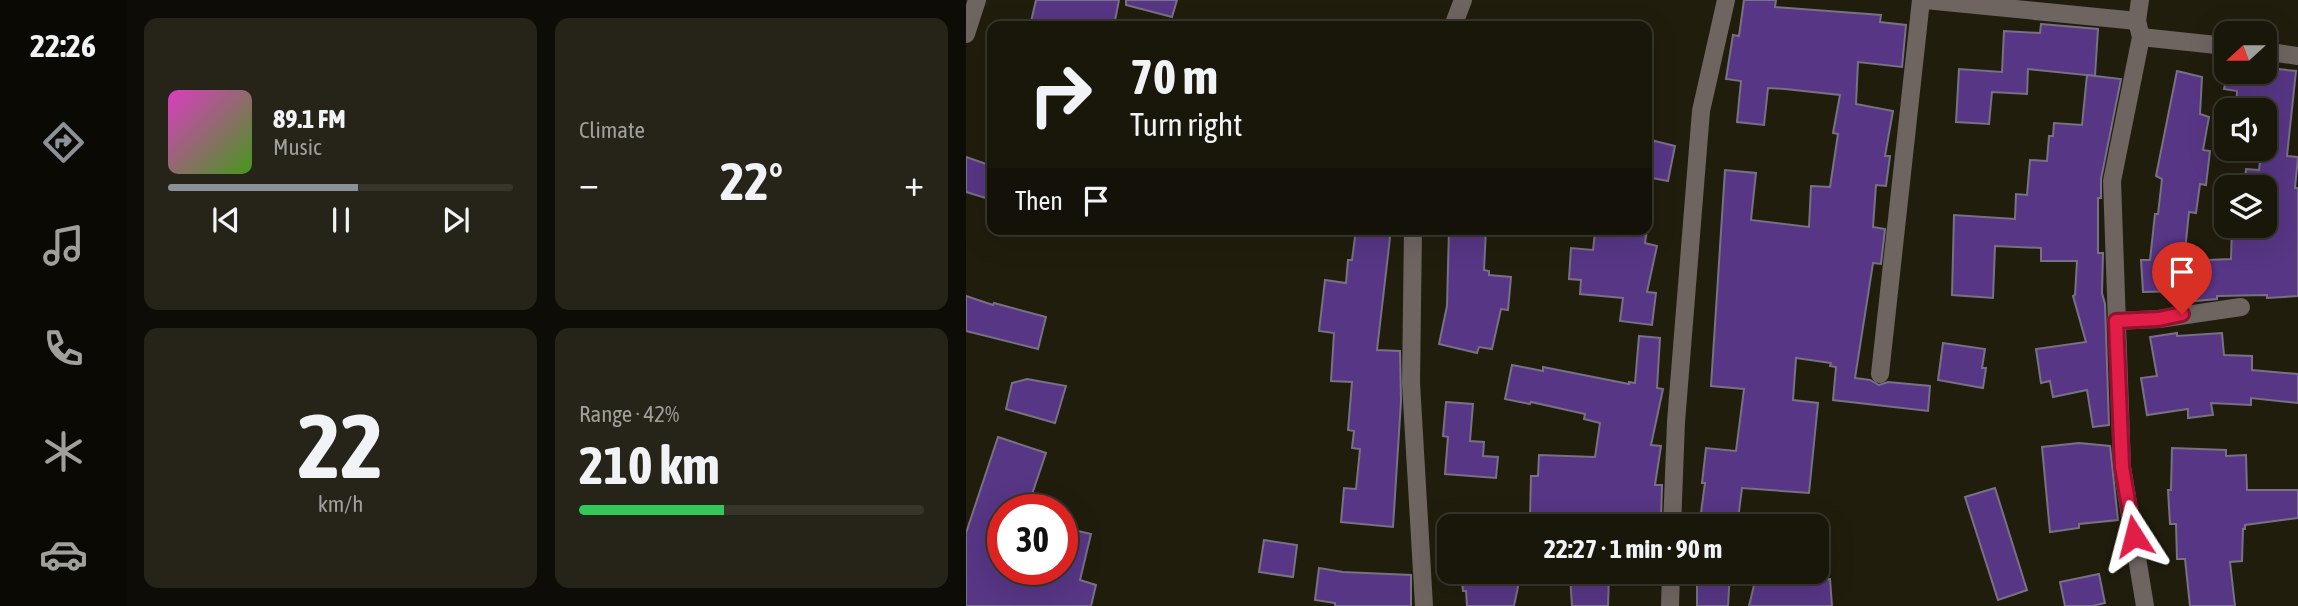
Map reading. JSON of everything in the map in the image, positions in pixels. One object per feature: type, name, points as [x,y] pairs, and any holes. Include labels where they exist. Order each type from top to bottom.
[{"type":"street","points":[[966,34],[977,0]]},
{"type":"street","points":[[1455,21],[1463,0]]},
{"type":"street","points":[[1672,514],[1676,422],[1701,111],[1726,0]]},
{"type":"street","points":[[1880,374],[1923,0],[2139,29],[2214,44]]},
{"type":"street","points":[[2140,0],[2139,29],[2112,181],[2122,467],[2145,606]]},
{"type":"street","points":[[2277,53],[2298,56]]},
{"type":"street","points":[[1413,235],[1411,383],[1424,606]]},
{"type":"street","points":[[2116,321],[2159,319],[2241,307]]},
{"type":"street","points":[[1670,606],[1671,584]]},
{"type":"building","points":[[1036,0],[1119,0],[1115,21],[1031,21]]},
{"type":"building","points":[[1126,0],[1177,0],[1172,17],[1126,5]]},
{"type":"building","points":[[1744,0],[1776,0],[1775,7],[1881,15],[1880,22],[1906,25],[1902,67],[1858,62],[1856,104],[1893,111],[1885,156],[1890,156],[1886,186],[1876,185],[1873,227],[1885,229],[1881,264],[1873,263],[1855,378],[1870,380],[1879,385],[1888,382],[1930,386],[1928,411],[1833,400],[1836,367],[1830,366],[1831,363],[1796,358],[1793,400],[1818,403],[1809,493],[1742,488],[1739,514],[1701,514],[1706,448],[1736,451],[1744,389],[1711,386],[1725,170],[1756,173],[1751,220],[1809,227],[1811,186],[1830,187],[1838,134],[1833,133],[1840,95],[1768,88],[1764,125],[1737,122],[1741,81],[1726,79],[1733,35],[1739,36]]},
{"type":"building","points":[[2041,24],[2098,29],[2095,76],[2028,69],[2027,94],[1992,92],[1989,124],[1956,122],[1959,69],[2002,72],[2004,31],[2040,33]]},
{"type":"building","points":[[2278,69],[2296,71],[2287,156],[2298,157],[2295,188],[2298,188],[2298,296],[2217,296],[2217,299],[2185,302],[2184,291],[2143,292],[2141,260],[2150,260],[2162,179],[2156,176],[2177,71],[2202,77],[2200,114],[2209,117],[2203,150],[2210,151],[2206,185],[2200,184],[2196,213],[2189,212],[2184,261],[2231,259],[2232,238],[2277,238],[2277,175],[2245,175],[2246,169],[2259,170],[2260,161],[2277,161],[2277,98],[2237,98],[2237,91],[2224,89],[2225,84],[2277,84]]},
{"type":"building","points":[[2087,75],[2121,79],[2101,179],[2101,198],[2098,198],[2098,253],[2103,253],[2102,293],[2105,304],[2109,425],[2093,427],[2087,390],[2053,397],[2050,381],[2041,383],[2036,349],[2086,342],[2073,296],[2077,261],[2041,261],[2041,248],[1995,246],[1993,298],[1952,295],[1954,215],[2015,219],[2016,194],[2027,195],[2030,160],[2047,161],[2049,136],[2053,136],[2054,123],[2082,125]]},
{"type":"building","points":[[1652,140],[1675,146],[1668,181],[1652,178]]},
{"type":"building","points":[[966,157],[987,164],[987,198],[966,192]]},
{"type":"building","points":[[1355,235],[1390,235],[1377,350],[1400,351],[1401,401],[1393,527],[1341,522],[1344,488],[1356,489],[1360,449],[1352,448],[1354,431],[1348,430],[1352,382],[1331,381],[1334,333],[1319,331],[1325,280],[1346,283],[1348,260],[1352,260]]},
{"type":"building","points":[[1449,235],[1486,235],[1484,270],[1489,271],[1489,275],[1511,277],[1508,310],[1501,309],[1492,349],[1479,347],[1477,353],[1439,344],[1447,306]]},
{"type":"building","points":[[1595,235],[1646,235],[1645,243],[1657,246],[1647,292],[1656,293],[1652,325],[1620,321],[1623,298],[1580,294],[1581,280],[1569,279],[1571,248],[1593,250]]},
{"type":"building","points":[[966,296],[1046,317],[1038,349],[966,331]]},
{"type":"building","points":[[2177,333],[2177,336],[2222,333],[2224,355],[2252,356],[2252,370],[2298,374],[2298,403],[2251,398],[2251,405],[2211,403],[2213,415],[2188,418],[2188,409],[2147,415],[2141,378],[2157,376],[2150,337]]},
{"type":"building","points":[[1639,336],[1660,338],[1657,388],[1663,389],[1651,445],[1661,446],[1655,485],[1662,485],[1661,514],[1530,514],[1531,476],[1538,476],[1539,455],[1595,457],[1600,423],[1584,419],[1585,414],[1505,399],[1512,365],[1543,371],[1543,367],[1635,383]]},
{"type":"building","points":[[1943,343],[1985,349],[1983,388],[1938,380]]},
{"type":"building","points":[[1027,379],[1066,386],[1055,423],[1006,409],[1012,383]]},
{"type":"building","points":[[1446,402],[1473,404],[1470,441],[1484,442],[1483,456],[1498,457],[1496,478],[1445,474],[1448,437],[1443,436]]},
{"type":"building","points":[[998,437],[1046,453],[1032,494],[987,494],[987,585],[1078,585],[1078,531],[1091,534],[1080,580],[1096,585],[1091,606],[966,606],[966,533]]},
{"type":"building","points":[[2079,443],[2110,446],[2118,520],[2079,524],[2079,528],[2050,532],[2042,447]]},
{"type":"building","points":[[2172,448],[2226,450],[2226,456],[2246,455],[2247,490],[2298,490],[2298,518],[2245,525],[2242,561],[2230,562],[2235,606],[2190,606],[2185,559],[2177,559],[2176,524],[2170,524],[2168,490],[2171,490]]},
{"type":"building","points":[[1995,488],[2027,590],[1998,600],[1965,497]]},
{"type":"building","points":[[1264,540],[1297,545],[1293,577],[1259,572]]},
{"type":"building","points":[[1319,568],[1343,572],[1411,575],[1411,606],[1335,606],[1335,603],[1315,600]]},
{"type":"building","points":[[2099,574],[2105,603],[2065,606],[2060,582]]},
{"type":"building","points":[[1830,579],[1832,606],[1749,606],[1754,584],[1829,584]]},
{"type":"building","points":[[1462,584],[1518,584],[1514,606],[1467,606],[1466,591],[1463,591]]},
{"type":"building","points":[[1571,584],[1609,584],[1608,606],[1572,606]]},
{"type":"building","points":[[1697,584],[1729,584],[1728,606],[1697,606]]},
{"type":"route","points":[[2134,536],[2122,467],[2116,321],[2159,319],[2182,314]]}]
